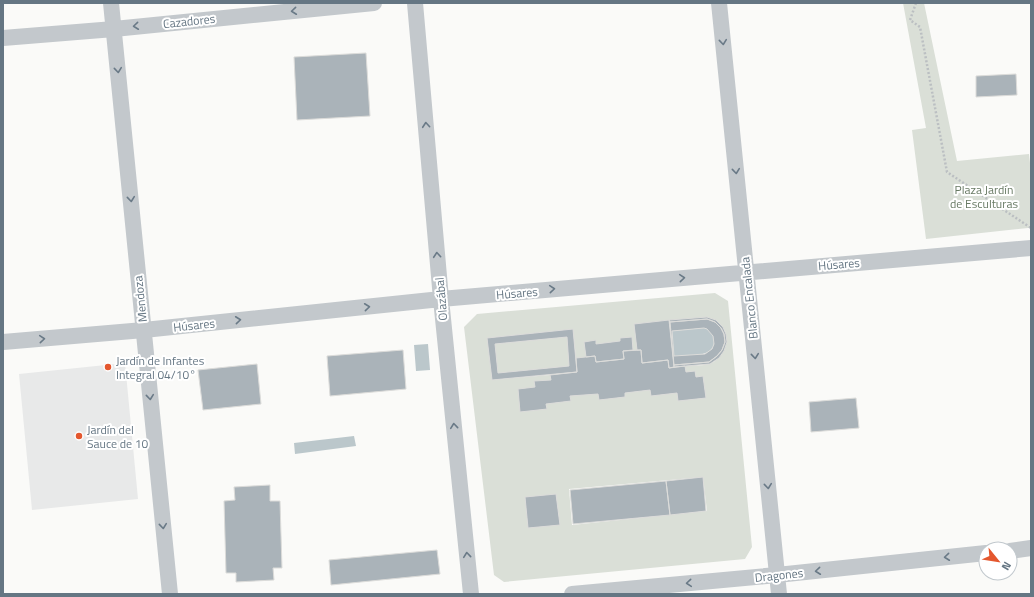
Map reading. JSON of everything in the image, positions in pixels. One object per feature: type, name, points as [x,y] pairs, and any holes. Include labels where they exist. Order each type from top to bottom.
[{"type":"street","name":"Mendoza","points":[[111,3],[170,594]]},
{"type":"street","name":"Cazadores","points":[[3,38],[114,29],[374,3]]},
{"type":"street","name":"Olazábal","points":[[416,3],[441,299],[471,594]]},
{"type":"street","name":"Blanco Encalada","points":[[720,3],[779,594]]},
{"type":"street","name":"Húsares","points":[[3,342],[144,330],[441,299],[1031,248]]},
{"type":"street","points":[[1018,549],[1031,548]]},
{"type":"street","name":"Dragones","points":[[572,594],[777,575],[978,554]]},
{"type":"path","points":[[916,3],[910,20],[920,27],[947,172],[1031,228]]},
{"type":"shaded area","points":[[704,328],[712,334],[714,339],[710,350],[700,355],[674,356],[672,331]]},
{"type":"shaded area","points":[[428,344],[430,370],[416,371],[414,345]]},
{"type":"shaded area","name":"Jardín del Sauce de 10","points":[[125,363],[138,499],[32,510],[19,374]]},
{"type":"shaded area","points":[[354,436],[356,446],[295,454],[294,443]]},
{"type":"green space","name":"Plaza Jardín de Esculturas","points":[[903,3],[924,3],[957,161],[1029,154],[1031,172],[1031,223],[1028,228],[926,239],[912,130],[926,128]]},
{"type":"green space","points":[[715,293],[728,301],[752,547],[745,559],[504,582],[494,575],[464,327],[477,314]],"holes":[[[707,317],[718,322],[724,329],[726,339],[723,350],[718,358],[710,364],[685,366],[686,372],[695,371],[696,377],[703,376],[706,398],[678,401],[677,393],[651,396],[650,390],[625,393],[625,397],[599,400],[598,394],[570,396],[571,401],[546,404],[547,409],[520,412],[518,389],[535,387],[534,381],[551,380],[550,375],[492,380],[487,338],[573,329],[576,358],[586,357],[584,342],[596,340],[596,344],[620,341],[620,338],[632,337],[633,350],[637,350],[634,324]],[[703,477],[707,511],[572,525],[569,489]],[[556,494],[560,525],[528,528],[525,497]]]},
{"type":"green space","points":[[567,337],[569,366],[498,373],[495,344]]},
{"type":"building","points":[[366,53],[370,116],[297,120],[294,57]]},
{"type":"building","points":[[1016,74],[1017,95],[976,97],[976,76]]},
{"type":"building","points":[[707,317],[716,320],[723,327],[727,342],[724,351],[719,358],[710,364],[674,367],[674,365],[709,362],[722,350],[725,342],[724,334],[715,322],[707,319],[670,322],[669,320]]},
{"type":"building","points":[[707,319],[715,322],[724,334],[725,342],[722,350],[709,362],[674,365],[670,322]],"holes":[[[707,329],[713,336],[714,344],[712,349],[705,354],[674,356],[672,331]]]},
{"type":"building","points":[[669,320],[674,367],[669,368],[668,360],[642,363],[641,350],[637,350],[634,324]]},
{"type":"building","points":[[573,329],[577,372],[492,380],[487,338]],"holes":[[[567,337],[569,366],[498,373],[495,344]]]},
{"type":"building","points":[[632,337],[633,350],[623,351],[624,359],[596,362],[595,356],[586,357],[584,342],[596,340],[596,344],[620,341],[620,338]]},
{"type":"building","points":[[403,350],[406,389],[330,396],[327,356]]},
{"type":"building","points":[[641,350],[642,363],[668,360],[669,368],[685,366],[686,372],[695,371],[696,377],[703,376],[706,398],[678,401],[677,393],[651,396],[650,390],[625,393],[625,397],[599,400],[598,394],[570,396],[571,401],[546,404],[547,409],[520,412],[518,389],[535,387],[534,381],[551,380],[550,375],[577,372],[576,358],[595,356],[596,362],[624,359],[623,351]]},
{"type":"building","points":[[257,364],[261,404],[203,410],[198,370]]},
{"type":"building","points":[[856,398],[859,428],[811,432],[809,402]]},
{"type":"building","points":[[703,477],[706,511],[670,515],[666,481]]},
{"type":"building","points":[[666,481],[670,515],[573,524],[570,490]]},
{"type":"building","points":[[270,485],[270,501],[280,501],[282,568],[273,568],[274,580],[236,582],[236,573],[226,573],[224,501],[235,500],[234,487]]},
{"type":"building","points":[[556,494],[560,525],[528,528],[525,497]]},
{"type":"building","points":[[437,550],[440,574],[331,585],[329,560]]},
{"type":"place","name":"Jardín de Infantes Integral 04/10°","points":[[108,367]]},
{"type":"place","name":"Jardín del Sauce de 10","points":[[79,436]]}]
